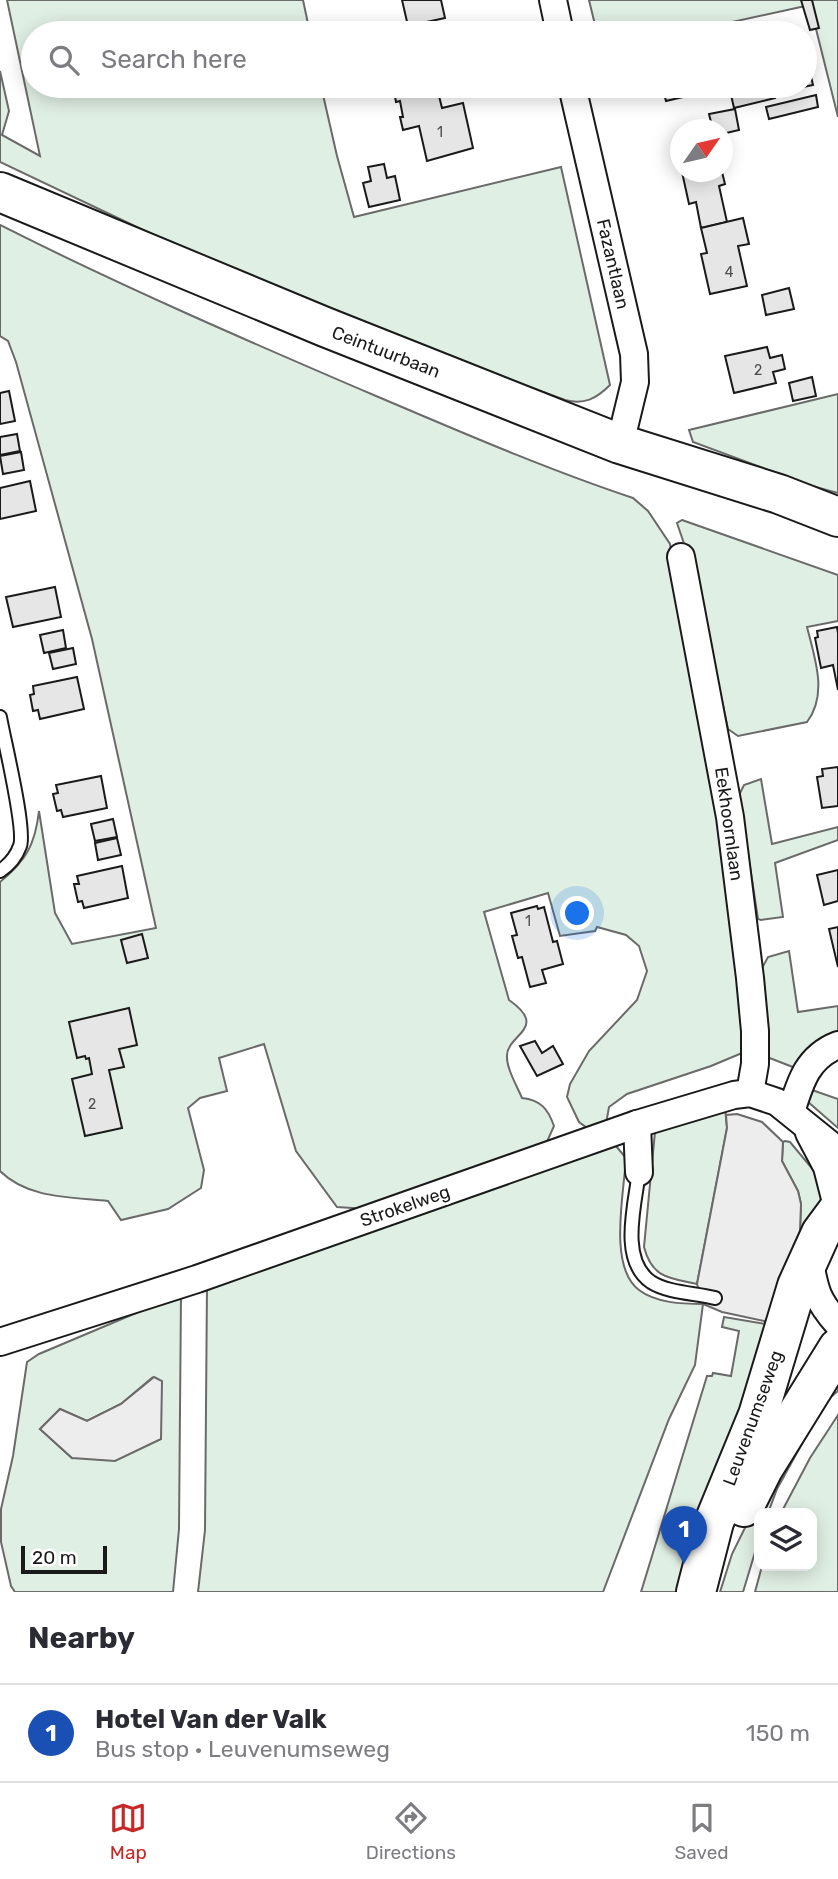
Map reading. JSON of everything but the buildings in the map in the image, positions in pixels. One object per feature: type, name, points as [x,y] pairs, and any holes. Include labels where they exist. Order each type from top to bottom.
[{"type":"main road","name":"Ceintuurbaan","points":[[0,192],[325,327],[620,443],[779,494],[838,517]]},
{"type":"main road","name":"Ceintuurbaan","points":[[779,494],[838,503]]},
{"type":"main road","name":"Leuvenumseweg","points":[[696,1592],[714,1522],[758,1415],[791,1305],[821,1233],[838,1210]]},
{"type":"main road","name":"Leuvenumseweg","points":[[706,1592],[763,1469],[838,1348]]},
{"type":"street","points":[[553,0],[557,21]]},
{"type":"street","name":"Fazantlaan","points":[[575,98],[634,354],[635,382],[620,443]]},
{"type":"street","name":"Eekhoornlaan","points":[[681,557],[730,817],[755,1031],[755,1064],[750,1093]]},
{"type":"street","points":[[838,1045],[828,1049],[810,1064],[802,1078],[798,1118],[827,1167],[838,1210]]},
{"type":"street","points":[[750,1093],[777,1101],[838,1151]]},
{"type":"street","name":"Strokelweg","points":[[0,1342],[197,1279],[637,1124],[710,1101],[750,1093]]},
{"type":"street","points":[[637,1124],[639,1172]]},
{"type":"street","points":[[809,1258],[814,1287],[821,1304],[838,1324]]},
{"type":"lane","points":[[0,717],[20,821],[21,844],[9,864],[0,871]]},
{"type":"lane","points":[[639,1172],[632,1245],[644,1275],[659,1285],[715,1298]]},
{"type":"green space","points":[[7,0],[303,0],[307,21],[21,21],[21,66]]},
{"type":"green space","points":[[589,0],[838,0],[838,117],[817,33],[817,21],[814,21],[810,5],[737,21],[594,21]]},
{"type":"green space","points":[[0,71],[9,111],[2,135],[40,156],[28,98],[324,98],[354,217],[561,167],[610,385],[589,400],[565,400],[329,312],[183,249],[0,162]]},
{"type":"green space","points":[[0,225],[234,335],[504,450],[633,498],[648,511],[670,544],[716,797],[733,925],[742,1053],[627,1094],[609,1107],[606,1124],[590,1130],[579,1122],[567,1097],[570,1084],[589,1051],[637,1000],[647,971],[639,946],[626,935],[597,927],[595,931],[560,936],[548,893],[484,912],[509,1000],[526,1017],[523,1030],[509,1048],[508,1066],[522,1098],[539,1103],[552,1120],[554,1126],[546,1144],[367,1209],[337,1207],[296,1151],[264,1044],[219,1058],[227,1091],[200,1098],[188,1108],[204,1170],[201,1188],[168,1209],[121,1220],[108,1201],[37,1192],[11,1180],[0,1171],[0,882],[28,851],[39,811],[55,913],[72,944],[156,928],[92,639],[16,362],[8,341],[0,336]]},
{"type":"green space","points":[[838,394],[838,493],[693,442],[689,430]]},
{"type":"green space","points":[[682,520],[838,575],[838,621],[807,627],[816,664],[818,688],[817,700],[807,722],[738,736],[728,729],[696,579],[677,523]]},
{"type":"green space","points":[[761,779],[772,844],[838,827],[838,840],[775,863],[783,917],[761,920],[758,919],[739,795],[744,785]]},
{"type":"green space","points":[[789,951],[798,1012],[838,1006],[838,1038],[798,1069],[767,1057],[767,1017],[762,968],[768,957]]},
{"type":"green space","points":[[809,1089],[838,1099],[838,1128],[807,1101]]},
{"type":"green space","points":[[725,1108],[727,1128],[697,1284],[670,1278],[657,1271],[647,1257],[644,1247],[655,1132]]},
{"type":"green space","points":[[785,1141],[790,1142],[815,1172],[826,1198],[810,1243],[800,1230],[801,1204],[798,1191],[782,1161]]},
{"type":"green space","points":[[616,1146],[626,1158],[620,1228],[624,1265],[629,1279],[639,1290],[653,1298],[703,1304],[695,1365],[669,1419],[603,1592],[198,1592],[205,1530],[207,1285]]},
{"type":"green space","points":[[181,1294],[179,1529],[173,1592],[15,1592],[11,1586],[1,1542],[1,1509],[13,1456],[27,1362],[39,1354]],"holes":[[[153,1377],[72,1458],[40,1429],[60,1409],[87,1421],[121,1404]]]},
{"type":"green space","points":[[724,1317],[766,1324],[684,1592],[641,1592],[707,1376],[712,1376],[713,1373],[731,1376],[739,1331],[722,1327]]},
{"type":"green space","points":[[838,1375],[838,1391],[826,1401],[820,1411],[777,1489],[770,1508],[755,1508],[788,1441]]},
{"type":"green space","points":[[838,1415],[838,1592],[755,1592],[761,1571],[817,1571],[817,1508],[784,1508],[810,1458]]},
{"type":"green space","points":[[754,1510],[754,1556],[743,1592],[720,1592],[732,1554]]},
{"type":"shaded area","points":[[737,1114],[762,1122],[783,1142],[782,1161],[798,1191],[801,1204],[800,1230],[805,1236],[769,1322],[722,1312],[703,1304],[697,1284],[727,1128],[726,1115]]},
{"type":"shaded area","points":[[154,1377],[162,1381],[161,1439],[115,1461],[72,1458],[40,1429],[60,1409],[87,1421],[121,1404]]},
{"type":"place","name":"Hotel Van der Valk","points":[[684,1564]]}]
